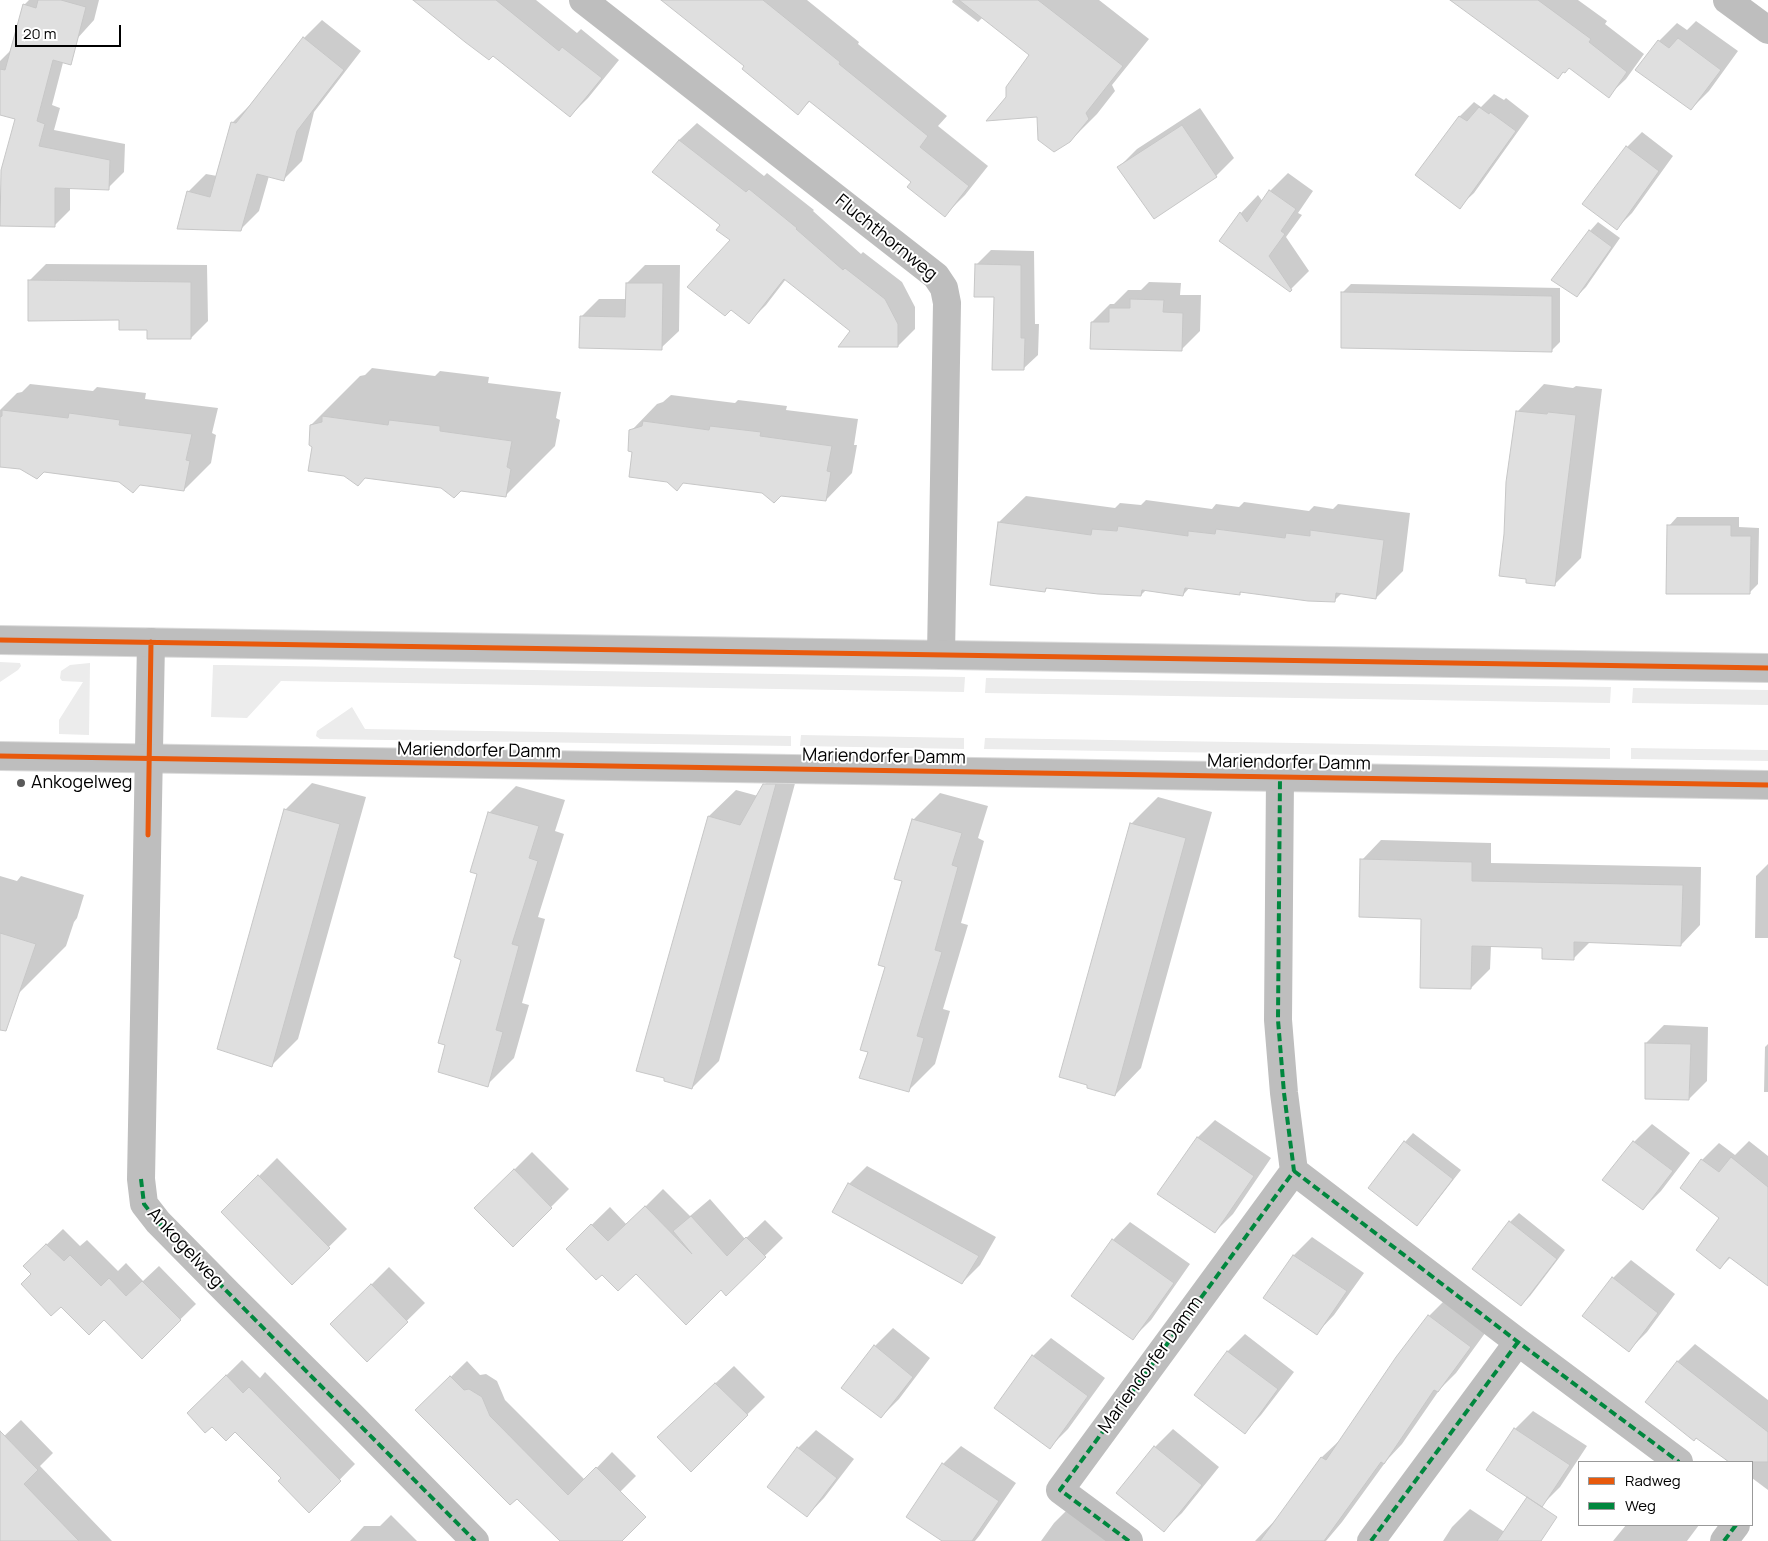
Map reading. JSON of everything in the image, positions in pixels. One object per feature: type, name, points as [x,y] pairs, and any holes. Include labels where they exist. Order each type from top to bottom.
[{"type":"street","name":"Fluchthornweg","points":[[583,0],[936,276],[944,288],[947,303],[941,655]]},
{"type":"street","points":[[1727,0],[1768,30]]},
{"type":"street","points":[[0,640],[1768,668]]},
{"type":"street","name":"Ankogelweg","points":[[150,642],[141,1179],[144,1204],[158,1222],[475,1541]]},
{"type":"street","name":"Mariendorfer Damm","points":[[0,756],[1768,785]]},
{"type":"street","name":"Mariendorfer Damm","points":[[1129,1541],[1060,1490],[1294,1172],[1284,1093],[1278,1020],[1280,777]]},
{"type":"street","points":[[1294,1172],[1678,1461]]},
{"type":"street","points":[[1371,1541],[1518,1342]]},
{"type":"street","points":[[1724,1541],[1735,1526]]},
{"type":"shaded area","points":[[0,662],[20,663],[21,666],[0,682]]},
{"type":"shaded area","points":[[90,663],[89,735],[59,734],[59,720],[83,682],[62,681],[60,678],[61,671],[70,665]]},
{"type":"shaded area","points":[[213,665],[965,677],[964,692],[281,681],[247,718],[211,717]]},
{"type":"shaded area","points":[[986,678],[1611,687],[1610,703],[985,693]]},
{"type":"shaded area","points":[[1633,688],[1768,690],[1768,705],[1632,703]]},
{"type":"shaded area","points":[[352,707],[365,729],[791,736],[791,746],[320,739],[316,736],[317,731]]},
{"type":"shaded area","points":[[801,735],[964,738],[964,749],[800,746]]},
{"type":"shaded area","points":[[985,738],[1610,748],[1610,759],[984,749]]},
{"type":"shaded area","points":[[1631,748],[1768,750],[1768,761],[1631,759]]},
{"type":"building","points":[[38,0],[61,0],[86,7],[71,65],[53,60],[37,121],[45,124],[39,146],[110,160],[109,190],[55,188],[55,227],[0,226],[1,170],[15,119],[0,115],[0,69],[5,70],[23,4],[36,8]]},
{"type":"building","points":[[413,0],[496,0],[559,51],[562,47],[602,78],[570,117],[493,56],[489,60]]},
{"type":"building","points":[[661,0],[763,0],[928,136],[920,147],[969,186],[945,217],[907,187],[911,182],[809,101],[798,115],[742,69],[744,66]]},
{"type":"building","points":[[959,0],[1038,0],[1123,66],[1086,113],[1089,119],[1070,142],[1054,152],[1038,140],[1037,117],[986,121],[1006,97],[1006,87],[1029,55]]},
{"type":"building","points":[[1450,0],[1538,0],[1591,39],[1589,42],[1627,72],[1609,98],[1569,68],[1558,79]]},
{"type":"building","points":[[303,37],[344,70],[297,131],[284,181],[257,174],[241,231],[177,229],[187,191],[210,197],[231,122],[236,123]]},
{"type":"building","points":[[1678,38],[1721,70],[1691,110],[1635,70],[1658,40],[1669,48]]},
{"type":"building","points":[[1479,107],[1489,114],[1490,112],[1516,131],[1460,209],[1415,175],[1459,116],[1467,121]]},
{"type":"building","points":[[1182,125],[1217,177],[1154,219],[1117,167]]},
{"type":"building","points":[[679,140],[746,192],[749,189],[797,228],[843,270],[845,268],[885,299],[898,324],[898,347],[838,347],[850,331],[784,279],[749,324],[731,310],[725,316],[687,287],[730,240],[716,230],[720,225],[652,172]]},
{"type":"building","points":[[1626,146],[1659,171],[1617,230],[1582,204]]},
{"type":"building","points":[[1269,190],[1296,209],[1281,231],[1285,234],[1269,256],[1292,290],[1290,292],[1219,241],[1240,212],[1247,222]]},
{"type":"building","points":[[1589,230],[1612,247],[1577,297],[1551,280]]},
{"type":"building","points":[[975,264],[1021,265],[1021,338],[1025,338],[1024,370],[992,370],[994,297],[974,297]]},
{"type":"building","points":[[28,280],[191,282],[191,339],[147,339],[147,330],[119,330],[119,320],[28,321]]},
{"type":"building","points":[[626,283],[663,283],[662,350],[579,348],[580,316],[625,317]]},
{"type":"building","points":[[1341,292],[1552,296],[1552,352],[1341,348]]},
{"type":"building","points":[[1130,299],[1164,300],[1163,312],[1183,313],[1182,351],[1090,349],[1091,322],[1109,322],[1109,308],[1130,308]]},
{"type":"building","points":[[2,410],[68,418],[69,413],[120,420],[119,425],[192,434],[186,460],[190,461],[184,491],[140,485],[133,493],[119,482],[44,472],[37,479],[20,469],[0,467],[0,417],[2,416]]},
{"type":"building","points":[[1516,411],[1576,415],[1555,586],[1526,583],[1526,579],[1499,576],[1504,534],[1506,482]]},
{"type":"building","points":[[322,416],[388,425],[389,420],[440,426],[440,431],[512,441],[507,467],[511,469],[506,497],[461,491],[454,498],[441,488],[365,478],[358,486],[344,476],[308,471],[312,447],[309,445],[310,425],[322,422]]},
{"type":"building","points":[[643,421],[709,430],[710,426],[761,432],[760,436],[832,446],[827,471],[831,472],[826,501],[781,496],[774,503],[762,493],[683,483],[677,491],[667,482],[629,477],[632,452],[628,451],[629,430],[642,426]]},
{"type":"building","points":[[998,522],[1091,535],[1092,529],[1117,531],[1118,526],[1188,536],[1188,531],[1215,534],[1216,529],[1285,538],[1286,533],[1310,536],[1310,530],[1384,540],[1376,599],[1336,593],[1335,602],[1308,601],[1240,592],[1240,595],[1185,588],[1183,596],[1142,590],[1141,596],[1098,594],[1046,588],[1045,592],[990,585]]},
{"type":"building","points":[[1667,525],[1731,525],[1731,536],[1751,536],[1750,594],[1666,594]]},
{"type":"building","points":[[763,784],[776,784],[692,1089],[664,1081],[664,1078],[636,1071],[708,816],[740,825]]},
{"type":"building","points":[[284,809],[340,824],[272,1067],[217,1049]]},
{"type":"building","points":[[488,812],[539,826],[529,858],[538,861],[512,944],[519,946],[496,1030],[503,1032],[488,1087],[438,1072],[445,1045],[438,1043],[461,960],[454,957],[477,874],[470,872]]},
{"type":"building","points":[[912,819],[962,833],[952,865],[958,867],[935,950],[942,952],[917,1036],[924,1038],[909,1092],[859,1078],[868,1052],[860,1050],[885,967],[878,965],[902,881],[894,879]]},
{"type":"building","points":[[1130,823],[1186,838],[1115,1096],[1059,1077]]},
{"type":"building","points":[[1360,859],[1472,862],[1472,881],[1683,885],[1681,946],[1574,942],[1574,960],[1542,959],[1542,948],[1472,946],[1471,989],[1420,988],[1421,919],[1359,917]]},
{"type":"building","points":[[0,933],[36,944],[6,1031],[0,1030]]},
{"type":"building","points":[[1645,1043],[1691,1044],[1689,1100],[1645,1099]]},
{"type":"building","points":[[1197,1137],[1254,1176],[1215,1233],[1157,1194]]},
{"type":"building","points":[[1404,1141],[1453,1179],[1417,1226],[1368,1188]]},
{"type":"building","points":[[1633,1141],[1673,1171],[1643,1210],[1602,1180]]},
{"type":"building","points":[[1731,1157],[1768,1187],[1768,1286],[1729,1257],[1720,1269],[1696,1250],[1719,1218],[1680,1188],[1701,1159],[1719,1172]]},
{"type":"building","points":[[514,1169],[552,1208],[513,1247],[474,1208]]},
{"type":"building","points":[[258,1175],[330,1248],[292,1285],[221,1212]]},
{"type":"building","points":[[848,1183],[979,1256],[962,1284],[832,1212]]},
{"type":"building","points":[[645,1206],[692,1254],[673,1231],[691,1216],[727,1256],[746,1237],[766,1257],[726,1296],[721,1290],[686,1325],[636,1274],[618,1291],[602,1275],[596,1280],[566,1249],[591,1224],[608,1241]]},
{"type":"building","points":[[1509,1221],[1557,1259],[1521,1306],[1472,1269]]},
{"type":"building","points":[[1112,1239],[1174,1283],[1133,1340],[1071,1296]]},
{"type":"building","points":[[46,1244],[64,1261],[70,1255],[101,1286],[109,1278],[126,1296],[142,1281],[181,1320],[142,1359],[104,1320],[89,1335],[61,1307],[51,1316],[21,1284],[31,1274],[23,1266]]},
{"type":"building","points":[[1293,1255],[1347,1291],[1317,1335],[1263,1298]]},
{"type":"building","points":[[1612,1277],[1658,1313],[1629,1352],[1582,1316]]},
{"type":"building","points":[[371,1284],[408,1322],[367,1362],[330,1324]]},
{"type":"building","points":[[1428,1315],[1471,1347],[1438,1392],[1434,1390],[1384,1464],[1381,1462],[1324,1541],[1260,1541],[1321,1457],[1326,1460],[1396,1357]]},
{"type":"building","points":[[874,1345],[913,1377],[881,1418],[841,1388]]},
{"type":"building","points":[[1227,1351],[1278,1389],[1245,1434],[1194,1395]]},
{"type":"building","points":[[1032,1355],[1088,1396],[1050,1449],[994,1408]]},
{"type":"building","points":[[1677,1361],[1768,1432],[1768,1462],[1728,1461],[1696,1438],[1694,1441],[1645,1402]]},
{"type":"building","points":[[226,1375],[243,1393],[249,1387],[341,1481],[309,1513],[278,1481],[281,1478],[235,1432],[226,1441],[212,1427],[205,1433],[187,1413]]},
{"type":"building","points":[[450,1376],[464,1390],[469,1389],[482,1397],[490,1416],[568,1495],[596,1467],[646,1517],[622,1541],[560,1541],[517,1499],[510,1505],[415,1410]]},
{"type":"building","points":[[715,1383],[748,1415],[691,1472],[657,1437]]},
{"type":"building","points":[[1514,1428],[1570,1465],[1542,1507],[1486,1470]]},
{"type":"building","points":[[0,1431],[38,1470],[24,1484],[79,1541],[0,1541]]},
{"type":"building","points":[[1154,1446],[1202,1485],[1164,1532],[1116,1493]]},
{"type":"building","points":[[797,1447],[837,1478],[807,1517],[767,1487]]},
{"type":"building","points":[[942,1463],[999,1501],[972,1541],[942,1541],[906,1517]]},
{"type":"building","points":[[1527,1497],[1557,1517],[1541,1541],[1497,1541]]},
{"type":"marked path","points":[[1129,1541],[1060,1490],[1294,1171],[1284,1093],[1278,1020],[1280,777]]},
{"type":"marked path","points":[[1294,1171],[1678,1461]]},
{"type":"marked path","points":[[141,1179],[144,1204],[158,1222],[475,1541]]},
{"type":"marked path","points":[[1371,1541],[1518,1342]]},
{"type":"marked path","points":[[1724,1541],[1735,1526]]},
{"type":"cycle path","points":[[0,640],[1768,668]]},
{"type":"cycle path","points":[[148,835],[151,642]]},
{"type":"cycle path","points":[[0,756],[1768,785]]},
{"type":"place","name":"Ankogelweg","points":[[21,783]]}]
